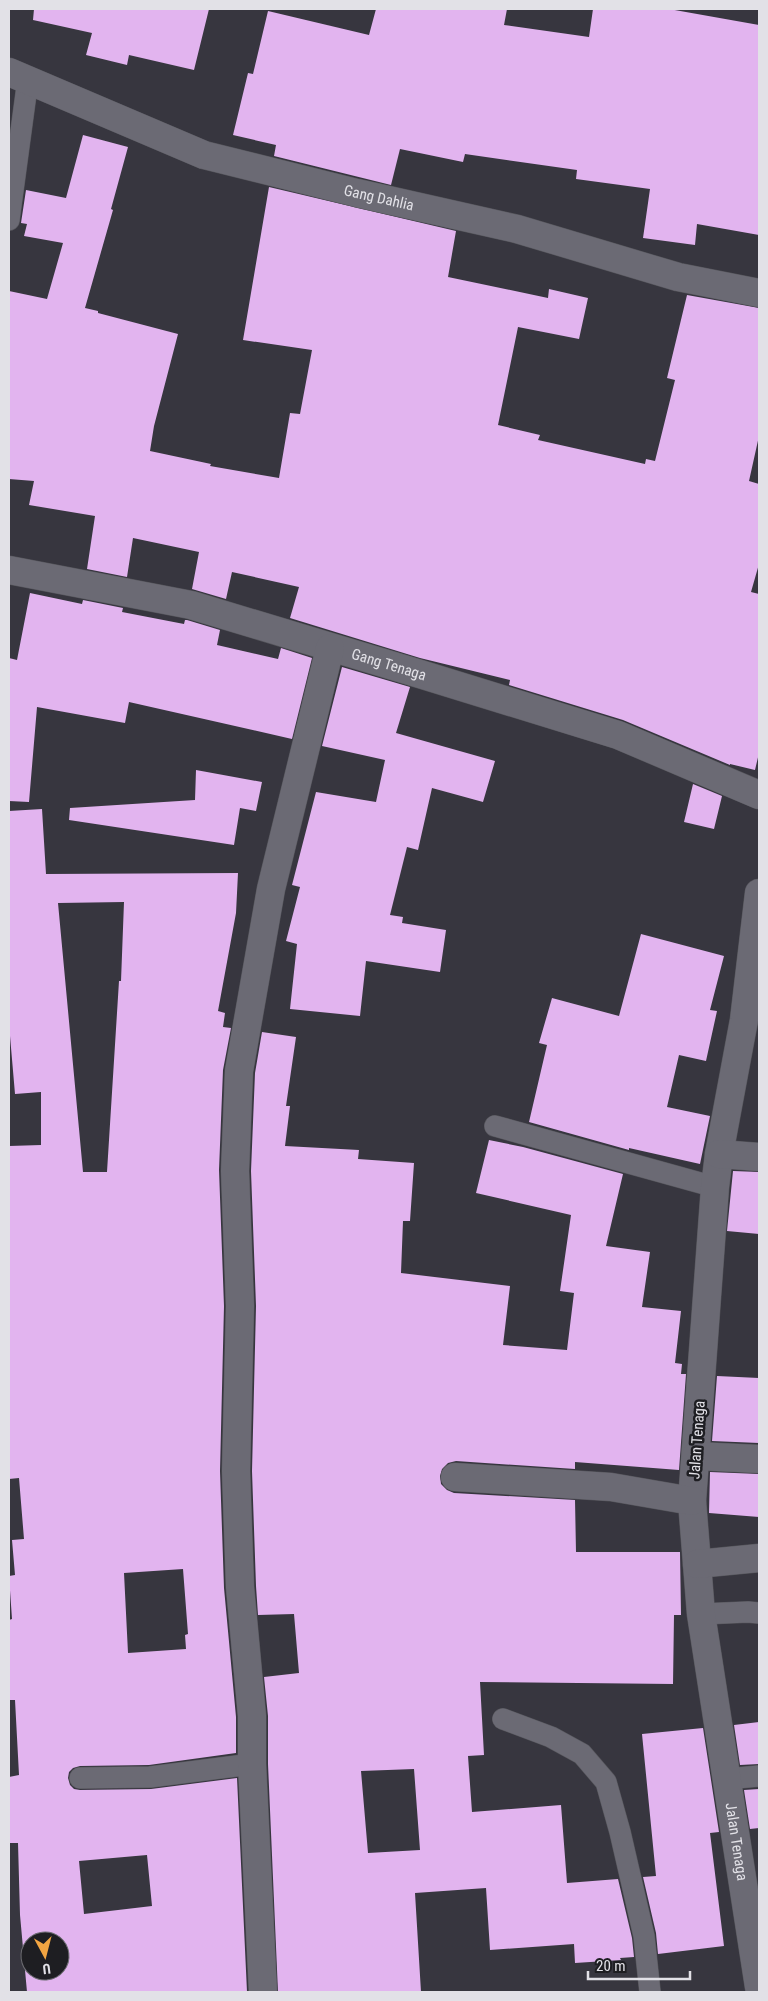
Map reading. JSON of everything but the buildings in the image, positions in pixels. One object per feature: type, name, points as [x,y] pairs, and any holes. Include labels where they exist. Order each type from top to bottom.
[{"type":"street","name":"Gang Dahlia","points":[[18,76],[204,155],[517,230],[678,277],[759,293]]},
{"type":"street","name":"Gang Tenaga","points":[[9,570],[191,605],[618,735],[759,795]]},
{"type":"street","points":[[263,1992],[252,1764],[252,1716],[240,1587],[236,1471],[240,1306],[235,1171],[238,1071],[271,889],[330,648]]},
{"type":"street","name":"Jalan Tenaga","points":[[759,892],[752,1020],[719,1154],[715,1187],[692,1501],[701,1614],[759,1987]]},
{"type":"street","points":[[719,1154],[759,1157]]},
{"type":"street","points":[[696,1456],[759,1459]]},
{"type":"street","points":[[455,1477],[612,1487],[692,1501]]},
{"type":"street","points":[[697,1564],[759,1558]]},
{"type":"lane","points":[[9,220],[18,76]]},
{"type":"lane","points":[[495,1126],[715,1187]]},
{"type":"lane","points":[[701,1614],[759,1613]]},
{"type":"lane","points":[[503,1719],[551,1737],[582,1754],[606,1782],[620,1832],[644,1936],[650,1992]]},
{"type":"lane","points":[[80,1778],[150,1777],[252,1764]]},
{"type":"lane","points":[[726,1779],[759,1776]]}]
